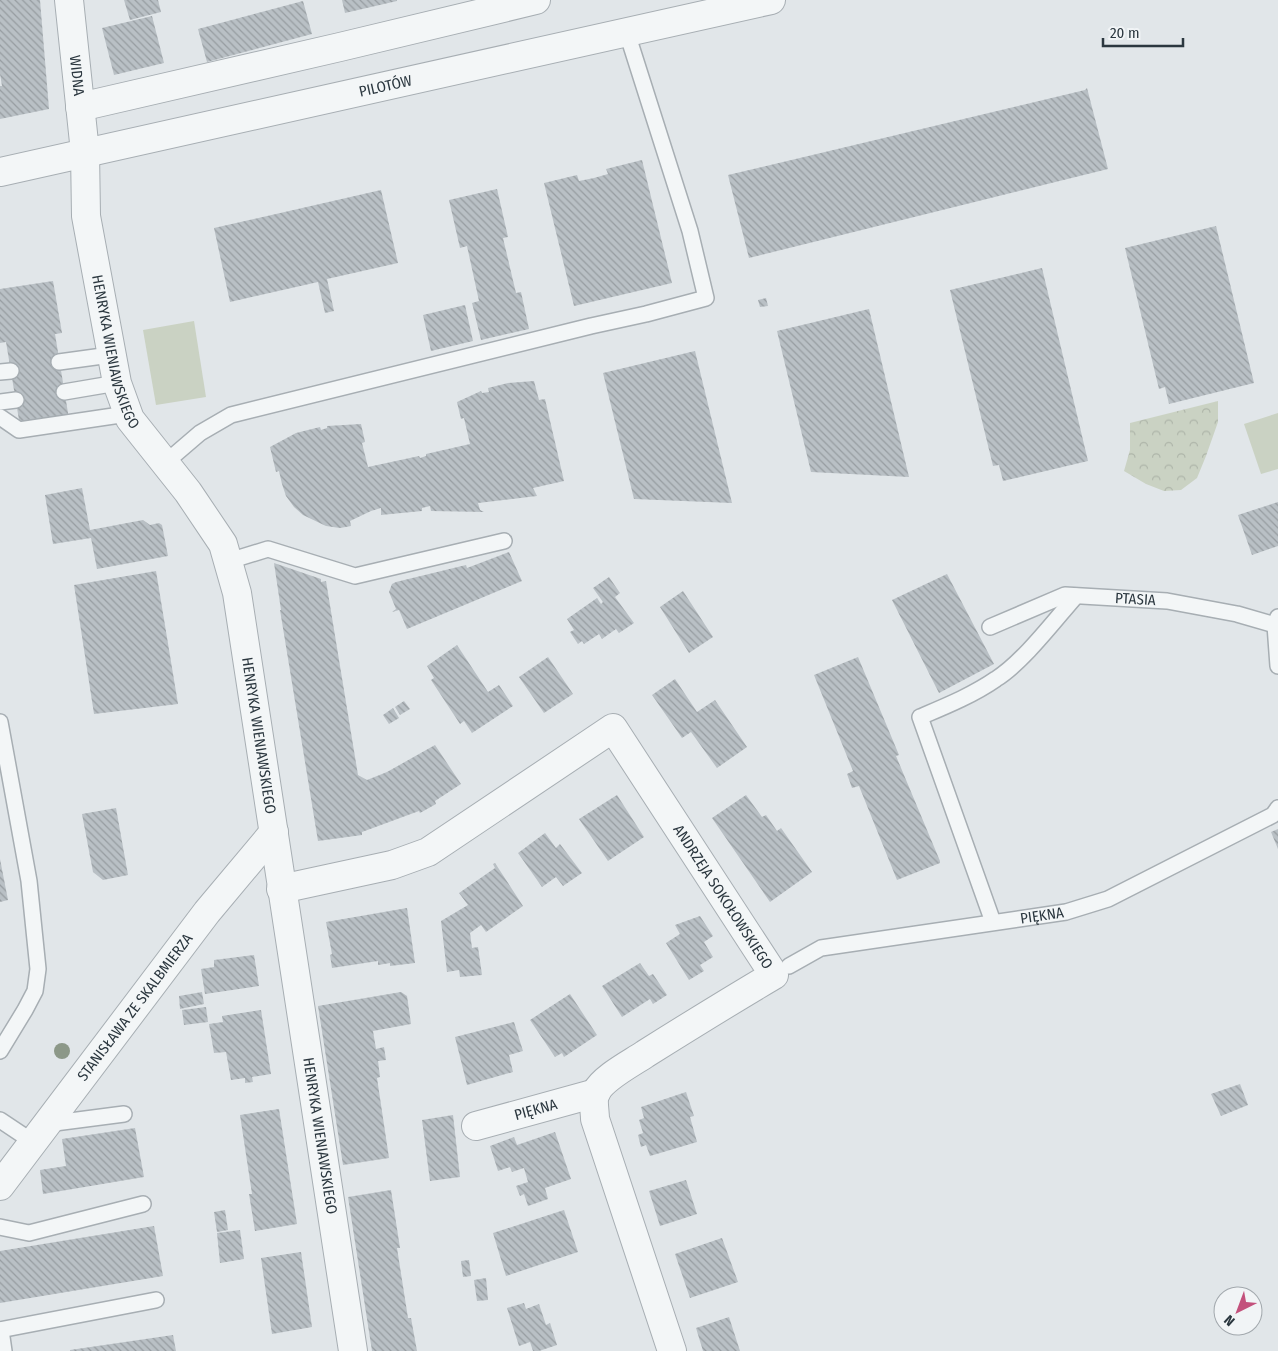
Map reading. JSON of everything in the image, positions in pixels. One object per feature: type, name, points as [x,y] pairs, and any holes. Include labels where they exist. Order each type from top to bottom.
[{"type":"street","name":"WIDNA","points":[[69,0],[85,152]]},
{"type":"street","points":[[80,107],[340,48],[536,0]]},
{"type":"street","name":"PILOTÓW","points":[[0,172],[772,0]]},
{"type":"street","name":"HENRYKA WIENIAWSKIEGO","points":[[85,152],[86,216],[110,354],[117,383],[134,425],[188,492],[223,544],[237,593],[352,1351]]},
{"type":"street","name":"ANDRZEJA SOKOŁOWSKIEGO","points":[[281,888],[392,865],[428,852],[613,728],[774,975],[698,1020],[632,1063],[610,1078],[596,1093]]},
{"type":"street","name":"STANISŁAWA ZE SKALBMIERZA","points":[[0,1186],[208,912],[274,832]]},
{"type":"street","points":[[596,1093],[595,1118],[672,1351]]},
{"type":"street","name":"PIĘKNA","points":[[476,1126],[596,1093]]},
{"type":"lane","points":[[165,463],[200,434],[231,415],[706,298],[688,222],[627,33]]},
{"type":"lane","points":[[60,362],[110,354]]},
{"type":"lane","points":[[64,392],[117,383]]},
{"type":"lane","points":[[0,402],[16,400]]},
{"type":"lane","points":[[0,417],[19,430],[128,414]]},
{"type":"lane","points":[[229,561],[268,549],[355,576],[504,541]]},
{"type":"lane","name":"PTASIA","points":[[990,626],[1065,595],[1167,601],[1276,620]]},
{"type":"lane","points":[[994,922],[920,717],[954,703],[998,679],[1021,658],[1076,596]]},
{"type":"lane","points":[[1276,620],[1278,666]]},
{"type":"lane","points":[[0,722],[28,881],[38,969],[35,991],[26,1010],[0,1051]]},
{"type":"lane","name":"PIĘKNA","points":[[788,966],[821,948],[994,922],[1022,920],[1066,912],[1108,899],[1273,815],[1278,808]]},
{"type":"lane","points":[[0,1120],[40,1133],[124,1114]]},
{"type":"lane","points":[[0,1227],[30,1233],[143,1204]]},
{"type":"lane","points":[[4,1351],[0,1330],[156,1300]]},
{"type":"green space","points":[[194,321],[206,397],[156,405],[143,330]]},
{"type":"green space","points":[[1218,401],[1218,422],[1197,478],[1181,490],[1164,491],[1146,484],[1124,471],[1130,450],[1130,423]]},
{"type":"green space","points":[[1278,413],[1278,469],[1261,474],[1244,424]]},
{"type":"building","points":[[0,0],[40,0],[49,109],[0,119],[0,86],[2,86],[0,74]]},
{"type":"building","points":[[124,0],[158,0],[161,12],[130,20]]},
{"type":"building","points":[[342,0],[397,0],[397,1],[345,13]]},
{"type":"building","points":[[303,1],[312,34],[207,62],[198,29]]},
{"type":"building","points":[[152,16],[164,63],[114,75],[102,28]]},
{"type":"building","points":[[1087,88],[1108,169],[749,258],[728,175]]},
{"type":"building","points":[[642,160],[672,283],[574,306],[544,183],[577,175],[579,181],[594,178],[608,174],[606,169]]},
{"type":"building","points":[[497,189],[508,237],[503,238],[516,293],[521,292],[529,329],[481,340],[472,303],[479,301],[467,246],[460,248],[449,200]]},
{"type":"building","points":[[381,190],[398,263],[327,279],[334,311],[325,313],[318,282],[230,302],[214,228]]},
{"type":"building","points":[[1216,226],[1254,383],[1169,404],[1165,387],[1159,389],[1125,248]]},
{"type":"building","points":[[1042,268],[1088,461],[1003,481],[999,465],[993,466],[950,290]]},
{"type":"building","points":[[53,281],[62,333],[55,334],[69,419],[20,426],[6,342],[0,343],[0,289]]},
{"type":"building","points":[[766,298],[768,306],[760,307],[758,300]]},
{"type":"building","points":[[465,305],[473,341],[431,351],[423,315]]},
{"type":"building","points":[[869,309],[909,477],[811,472],[777,331]]},
{"type":"building","points":[[695,351],[732,503],[634,499],[603,373]]},
{"type":"building","points":[[534,381],[539,400],[545,399],[564,481],[533,488],[537,496],[478,503],[480,510],[484,512],[431,511],[430,506],[422,508],[422,511],[381,515],[381,508],[350,521],[351,526],[340,528],[326,526],[303,515],[286,496],[279,471],[276,472],[270,447],[296,433],[320,427],[321,430],[327,428],[327,426],[361,424],[365,442],[362,443],[368,467],[419,456],[420,458],[426,456],[426,454],[470,444],[464,418],[461,419],[457,402],[481,391],[482,393],[489,392],[488,388],[508,383]]},
{"type":"building","points":[[82,488],[90,530],[143,520],[150,525],[159,523],[162,525],[168,556],[97,569],[91,538],[53,544],[45,495]]},
{"type":"building","points":[[1278,502],[1278,546],[1252,555],[1238,515]]},
{"type":"building","points":[[509,552],[522,581],[407,629],[399,610],[392,612],[396,609],[389,592],[392,584],[466,565],[467,568]]},
{"type":"building","points":[[274,563],[321,579],[321,582],[326,581],[358,775],[367,780],[387,772],[435,745],[461,784],[435,801],[436,804],[420,813],[419,811],[362,832],[362,835],[318,841]]},
{"type":"building","points":[[156,571],[178,704],[94,714],[74,585]]},
{"type":"building","points":[[947,574],[994,664],[939,693],[892,600]]},
{"type":"building","points":[[609,577],[620,593],[615,597],[634,623],[619,633],[616,629],[602,639],[599,634],[584,644],[582,641],[578,644],[570,632],[574,630],[567,619],[597,598],[601,604],[603,602],[593,588]]},
{"type":"building","points":[[683,591],[713,637],[689,653],[660,607]]},
{"type":"building","points":[[457,645],[488,692],[499,685],[513,706],[472,733],[464,721],[460,724],[431,680],[434,678],[427,666]]},
{"type":"building","points":[[548,657],[573,694],[544,713],[519,677]]},
{"type":"building","points":[[858,657],[899,755],[896,756],[940,861],[940,863],[897,880],[859,786],[852,788],[847,774],[853,771],[814,675]]},
{"type":"building","points":[[675,679],[697,712],[715,700],[747,747],[717,768],[691,732],[682,738],[652,695]]},
{"type":"building","points":[[404,701],[410,709],[400,715],[395,707]]},
{"type":"building","points":[[393,708],[399,718],[389,724],[383,715]]},
{"type":"building","points":[[617,795],[644,837],[608,861],[579,819]]},
{"type":"building","points":[[746,795],[762,817],[766,815],[777,831],[781,828],[812,872],[770,902],[712,818]]},
{"type":"building","points":[[116,808],[128,875],[103,880],[93,872],[82,814]]},
{"type":"building","points":[[1278,829],[1278,849],[1271,832]]},
{"type":"building","points":[[545,833],[556,848],[560,844],[582,873],[563,886],[556,877],[542,887],[518,853]]},
{"type":"building","points":[[0,859],[8,900],[0,902]]},
{"type":"building","points":[[495,863],[523,906],[486,932],[481,925],[470,933],[472,948],[478,947],[482,975],[460,977],[459,970],[447,972],[441,921],[468,905],[459,893],[495,868],[493,864]]},
{"type":"building","points":[[407,908],[415,963],[390,966],[390,963],[378,965],[378,961],[332,968],[330,955],[332,954],[326,922]]},
{"type":"building","points":[[700,916],[713,936],[704,942],[713,957],[700,965],[704,971],[689,980],[666,943],[680,934],[675,925]]},
{"type":"building","points":[[254,955],[259,986],[205,994],[201,969],[214,967],[214,960]]},
{"type":"building","points":[[640,963],[649,976],[653,974],[667,995],[653,1004],[650,999],[622,1017],[602,986]]},
{"type":"building","points":[[202,992],[204,1004],[180,1009],[179,996]]},
{"type":"building","points":[[401,992],[407,996],[411,1024],[373,1031],[376,1049],[384,1047],[386,1060],[378,1061],[380,1077],[377,1078],[389,1158],[343,1165],[318,1006]]},
{"type":"building","points":[[570,994],[597,1035],[564,1057],[562,1053],[555,1057],[530,1020]]},
{"type":"building","points":[[206,1007],[208,1022],[184,1025],[182,1010]]},
{"type":"building","points":[[261,1010],[271,1074],[252,1077],[253,1082],[245,1083],[245,1078],[231,1080],[226,1052],[214,1053],[209,1024],[223,1022],[222,1016]]},
{"type":"building","points":[[514,1022],[523,1051],[509,1055],[513,1072],[467,1085],[455,1037]]},
{"type":"building","points":[[1240,1084],[1248,1105],[1221,1116],[1211,1094]]},
{"type":"building","points":[[686,1092],[694,1116],[690,1117],[697,1142],[650,1156],[646,1145],[641,1147],[638,1135],[643,1133],[639,1120],[644,1118],[641,1107]]},
{"type":"building","points":[[279,1109],[297,1224],[255,1231],[249,1194],[252,1194],[240,1115]]},
{"type":"building","points":[[453,1115],[460,1177],[430,1181],[422,1120]]},
{"type":"building","points":[[135,1128],[144,1177],[43,1194],[40,1170],[66,1166],[62,1139]]},
{"type":"building","points":[[555,1132],[571,1179],[545,1188],[548,1199],[528,1206],[524,1194],[520,1196],[516,1186],[528,1182],[524,1168],[512,1172],[510,1167],[498,1171],[490,1146],[514,1137],[517,1145]]},
{"type":"building","points":[[686,1180],[697,1214],[660,1226],[649,1191]]},
{"type":"building","points":[[391,1190],[400,1248],[397,1248],[408,1318],[411,1318],[417,1351],[372,1351],[348,1197]]},
{"type":"building","points":[[225,1210],[228,1230],[217,1232],[214,1212]]},
{"type":"building","points":[[564,1210],[578,1252],[506,1276],[493,1233]]},
{"type":"building","points":[[154,1226],[163,1276],[0,1303],[0,1251]]},
{"type":"building","points":[[240,1230],[244,1259],[220,1263],[217,1233]]},
{"type":"building","points":[[722,1238],[738,1282],[690,1298],[675,1254]]},
{"type":"building","points":[[301,1252],[312,1327],[272,1334],[261,1258]]},
{"type":"building","points":[[469,1260],[471,1276],[463,1277],[461,1261]]},
{"type":"building","points":[[486,1278],[488,1300],[477,1301],[474,1280]]},
{"type":"building","points":[[524,1303],[526,1309],[539,1304],[546,1325],[550,1323],[557,1345],[539,1351],[533,1351],[530,1342],[519,1346],[507,1308]]},
{"type":"building","points":[[729,1317],[740,1351],[703,1351],[696,1328]]},
{"type":"building","points":[[173,1335],[176,1351],[70,1351],[70,1350]]}]
